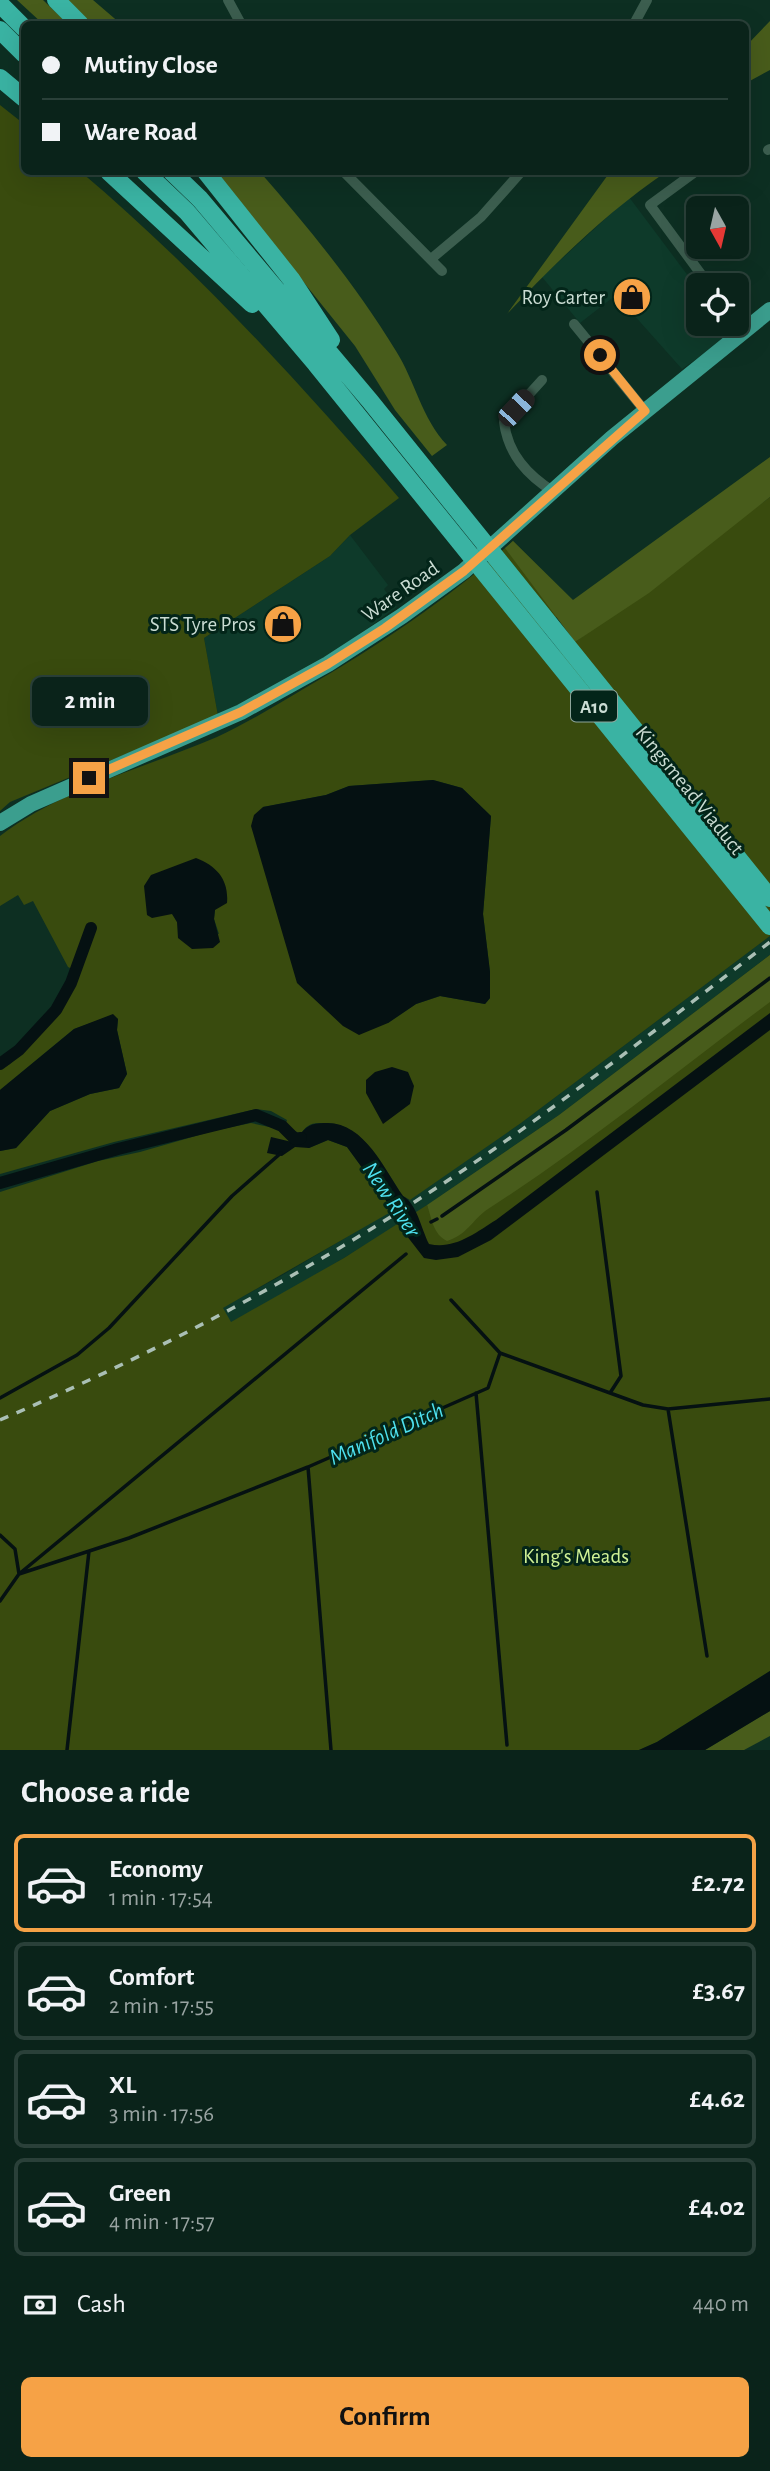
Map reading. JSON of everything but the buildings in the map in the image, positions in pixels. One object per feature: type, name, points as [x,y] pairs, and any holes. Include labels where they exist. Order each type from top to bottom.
[{"type":"highway","points":[[56,0],[77,21]]},
{"type":"highway","points":[[0,4],[21,25]]},
{"type":"highway","points":[[0,30],[21,51]]},
{"type":"highway","points":[[0,78],[21,96]]},
{"type":"highway","points":[[112,175],[316,364]]},
{"type":"highway","name":"A10","points":[[148,175],[187,212],[316,364],[423,482]]},
{"type":"highway","name":"A10","points":[[175,175],[200,199],[370,401],[423,482]]},
{"type":"highway","points":[[208,175],[291,279],[370,401]]},
{"type":"highway","name":"Kingsmead Viaduct","points":[[423,482],[770,898]]},
{"type":"highway","name":"Kingsmead Viaduct","points":[[423,482],[770,926]]},
{"type":"main road","name":"Ware Road","points":[[749,323],[770,310]]},
{"type":"main road","name":"Ware Road","points":[[0,823],[31,804],[229,718],[328,664],[402,616],[464,571],[731,336]]},
{"type":"street","points":[[228,0],[239,21]]},
{"type":"street","points":[[636,21],[647,0]]},
{"type":"street","points":[[347,175],[442,271]]},
{"type":"street","points":[[431,259],[488,210],[518,175]]},
{"type":"street","points":[[691,175],[650,205],[700,273]]},
{"type":"street","points":[[574,324],[645,411]]},
{"type":"street","points":[[542,380],[503,422],[505,434],[523,468],[554,492]]},
{"type":"shaded area","points":[[629,197],[686,273],[686,336],[730,336],[682,369],[616,295],[580,323],[542,277]]},
{"type":"shaded area","points":[[350,535],[388,585],[384,589],[397,607],[297,676],[218,716],[204,638],[330,556]]},
{"type":"shaded area","points":[[770,936],[770,955],[559,1115],[395,1227],[299,1285],[208,1335],[0,1414],[183,1329],[281,1276],[411,1199],[521,1123]]},
{"type":"green space","points":[[17,0],[43,0],[65,21],[40,21]]},
{"type":"green space","points":[[66,0],[93,0],[118,21],[87,21]]},
{"type":"green space","points":[[770,21],[770,70],[749,81],[749,43]]},
{"type":"green space","points":[[0,105],[21,122],[21,175],[84,175],[124,209],[246,328],[399,498],[350,535],[330,556],[204,638],[218,716],[10,802],[0,811]]},
{"type":"green space","points":[[217,175],[263,175],[278,193],[332,258],[381,327],[403,363],[431,424],[447,445],[432,456],[395,410],[355,346]]},
{"type":"green space","points":[[608,175],[662,175],[583,238],[507,314]]},
{"type":"green space","points":[[770,457],[770,497],[649,593],[575,642],[505,548],[513,541],[573,600]]},
{"type":"green space","points":[[770,497],[770,936],[521,1123],[410,1200],[403,1196],[370,1148],[350,1129],[337,1124],[316,1123],[308,1126],[301,1134],[285,1126],[287,1120],[271,1111],[256,1109],[114,1142],[0,1174],[0,1151],[16,1148],[50,1111],[90,1094],[119,1088],[127,1074],[117,1030],[118,1019],[113,1015],[74,1029],[0,1090],[0,1069],[10,1064],[65,1005],[79,972],[68,967],[33,901],[24,905],[18,895],[0,906],[0,836],[24,819],[77,792],[217,737],[262,714],[413,620],[513,541],[572,601],[532,643],[545,659],[575,642]],"holes":[[[433,780],[462,788],[491,816],[483,914],[490,972],[490,998],[485,1004],[440,996],[416,1004],[388,1023],[263,807],[326,795],[349,786]],[[215,910],[214,919],[219,934],[177,922],[172,913]]]},
{"type":"green space","name":"King's Meads","points":[[770,955],[770,1671],[657,1742],[639,1750],[0,1750],[0,1192],[98,1161],[251,1123],[283,1130],[287,1137],[309,1148],[328,1140],[347,1147],[390,1206],[389,1213],[223,1308],[231,1322],[344,1258],[427,1205],[432,1217]]},
{"type":"green space","points":[[770,955],[770,1002],[596,1134],[482,1213],[460,1235],[447,1241],[442,1238],[434,1226],[427,1205],[559,1115]]},
{"type":"green space","points":[[770,1711],[770,1736],[744,1750],[705,1750]]},
{"type":"water","points":[[433,780],[462,788],[491,816],[483,914],[490,972],[490,998],[485,1004],[440,996],[416,1004],[388,1023],[359,1035],[343,1026],[297,983],[251,826],[254,815],[263,807],[326,795],[349,786]]},
{"type":"water","points":[[196,858],[216,870],[226,887],[227,903],[215,910],[214,919],[220,942],[213,948],[192,949],[178,938],[177,922],[172,914],[152,918],[147,915],[144,886],[151,875]]},
{"type":"water","points":[[770,1013],[770,1030],[491,1240],[458,1257],[436,1260],[424,1258],[389,1213],[390,1206],[347,1147],[328,1140],[309,1148],[295,1147],[282,1156],[267,1153],[271,1137],[292,1142],[287,1137],[291,1133],[298,1137],[312,1125],[339,1124],[351,1130],[372,1149],[412,1205],[429,1244],[447,1245],[472,1235],[496,1220]]},
{"type":"water","points":[[113,1014],[118,1019],[117,1030],[127,1074],[119,1088],[90,1094],[50,1111],[16,1148],[0,1151],[0,1090],[74,1029]]},
{"type":"water","points":[[392,1067],[408,1072],[414,1086],[410,1104],[383,1124],[366,1093],[366,1080],[375,1072]]},
{"type":"water","points":[[770,1671],[770,1711],[705,1750],[639,1750],[657,1742]]},
{"type":"waterway","name":"New River","points":[[0,1064],[19,1050],[56,1010],[71,983],[91,928]]},
{"type":"waterway","points":[[442,1216],[566,1130],[770,978]]},
{"type":"waterway","name":"New River","points":[[0,1183],[118,1149],[256,1115],[282,1126],[295,1139],[301,1138]]},
{"type":"waterway","points":[[0,1398],[77,1355],[109,1328],[232,1196],[281,1153]]},
{"type":"waterway","points":[[597,1192],[621,1376],[610,1393]]},
{"type":"waterway","points":[[431,1222],[437,1219]]},
{"type":"waterway","points":[[0,1601],[19,1574],[406,1254]]},
{"type":"waterway","points":[[451,1300],[500,1353]]},
{"type":"waterway","name":"Manifold Ditch","points":[[19,1574],[129,1538],[308,1467],[488,1388],[500,1353],[643,1405],[668,1409],[770,1399]]},
{"type":"waterway","points":[[476,1393],[507,1745]]},
{"type":"waterway","points":[[668,1409],[707,1656]]},
{"type":"waterway","points":[[308,1467],[331,1750]]},
{"type":"waterway","points":[[0,1535],[15,1549],[19,1574]]},
{"type":"waterway","points":[[67,1750],[89,1551]]},
{"type":"railway","points":[[0,1420],[116,1367],[229,1310],[393,1215],[530,1124],[770,942]]},
{"type":"place","name":"Roy Carter","points":[[632,297]]},
{"type":"place","name":"STS Tyre Pros","points":[[283,624]]},
{"type":"route","points":[[89,778],[207,728],[277,693],[368,639],[464,571],[645,411],[600,355]]}]
